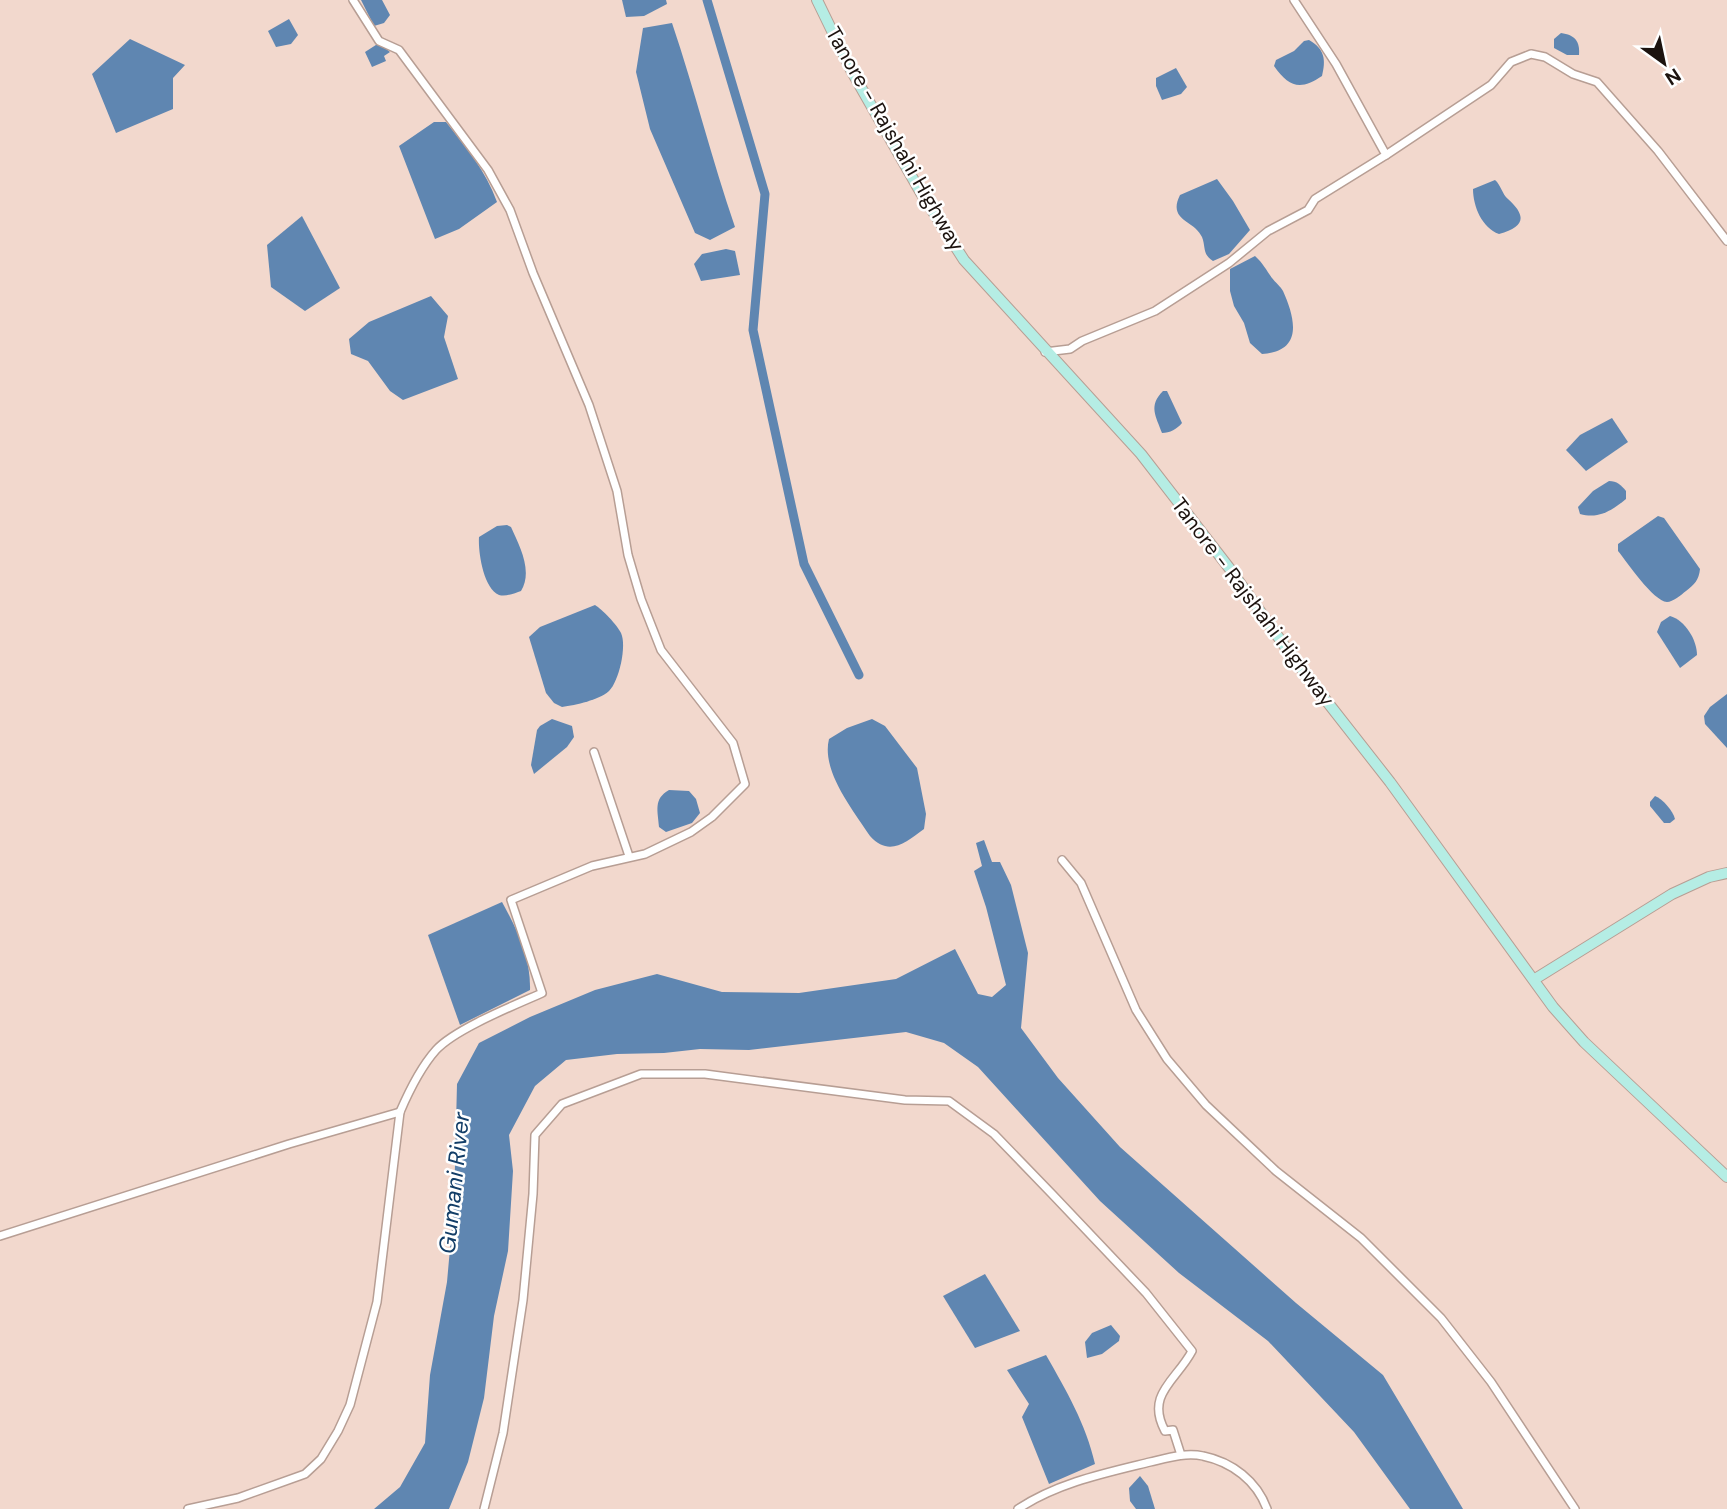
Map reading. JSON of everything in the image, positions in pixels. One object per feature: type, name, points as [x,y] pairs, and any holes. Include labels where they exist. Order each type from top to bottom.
[{"type":"main road","name":"Tanore - Rajshahi Highway","points":[[817,0],[852,70],[921,193],[964,260],[1045,352],[1141,454],[1230,569],[1296,662],[1390,782],[1553,1007],[1584,1042],[1727,1177]]},
{"type":"main road","points":[[1535,979],[1672,894],[1709,877],[1727,873]]},
{"type":"street","points":[[188,1509],[237,1497],[305,1474],[321,1460],[338,1431],[353,1394],[377,1302],[384,1263],[400,1112],[414,1084],[438,1048],[483,1020],[542,993],[511,900],[592,866],[645,854],[691,832],[712,817],[745,784],[733,743],[662,650],[640,599],[628,555],[618,491],[589,405],[533,273],[510,210],[488,170],[399,50],[379,41],[353,0]]},
{"type":"street","points":[[1294,0],[1335,64],[1386,155]]},
{"type":"street","points":[[1045,352],[1070,349],[1082,341],[1155,311],[1229,263],[1268,231],[1308,210],[1315,199],[1485,90],[1511,62],[1531,54],[1545,57],[1573,74],[1597,82],[1658,151],[1727,241]]},
{"type":"street","points":[[594,752],[629,856]]},
{"type":"street","points":[[1062,860],[1081,883],[1136,1010],[1167,1059],[1216,1114],[1276,1171],[1362,1238],[1441,1318],[1491,1382],[1574,1509]]},
{"type":"street","points":[[484,1509],[503,1433],[523,1300],[533,1194],[535,1135],[562,1104],[641,1074],[705,1074],[905,1101],[949,1101],[994,1134],[1146,1293],[1192,1351],[1184,1367],[1162,1390],[1158,1405],[1158,1419],[1165,1431],[1173,1430],[1181,1455]]},
{"type":"street","points":[[0,1236],[289,1144],[400,1112]]},
{"type":"street","points":[[1018,1509],[1075,1481],[1181,1455],[1202,1455],[1223,1462],[1248,1477],[1267,1509]]},
{"type":"water","points":[[361,0],[382,0],[390,15],[384,23],[374,26]]},
{"type":"water","points":[[622,0],[666,0],[667,4],[644,16],[626,17]]},
{"type":"water","points":[[289,19],[298,35],[291,44],[276,47],[268,31]]},
{"type":"water","points":[[672,23],[735,227],[710,240],[695,233],[650,129],[636,72],[643,28]]},
{"type":"water","points":[[1561,33],[1576,40],[1579,55],[1567,55],[1554,48],[1554,39]]},
{"type":"water","points":[[130,39],[185,65],[173,78],[173,109],[116,133],[92,74]]},
{"type":"water","points":[[1309,40],[1323,55],[1322,76],[1307,84],[1295,84],[1285,79],[1274,66],[1276,60]]},
{"type":"water","points":[[379,43],[390,52],[384,56],[386,61],[372,67],[365,52]]},
{"type":"water","points":[[1176,68],[1187,87],[1181,94],[1162,100],[1156,86],[1156,78]]},
{"type":"water","points":[[434,122],[446,122],[461,141],[481,170],[497,202],[459,229],[435,239],[399,146]]},
{"type":"water","points":[[1217,179],[1250,230],[1229,254],[1213,261],[1206,253],[1199,231],[1179,215],[1177,204],[1180,195]]},
{"type":"water","points":[[1495,180],[1520,216],[1514,228],[1499,234],[1483,222],[1473,196],[1473,189]]},
{"type":"water","points":[[302,216],[340,288],[305,311],[271,287],[267,245]]},
{"type":"water","points":[[726,249],[735,251],[740,275],[701,281],[694,264],[702,254]]},
{"type":"water","points":[[1255,256],[1283,291],[1293,322],[1293,332],[1285,347],[1262,354],[1250,343],[1230,291],[1230,269]]},
{"type":"water","points":[[431,296],[448,316],[444,337],[458,379],[403,400],[390,391],[368,361],[351,354],[349,339],[369,322]]},
{"type":"water","points":[[1163,391],[1167,391],[1182,423],[1173,430],[1162,433],[1155,406]]},
{"type":"water","points":[[1612,418],[1628,442],[1586,471],[1566,450],[1580,435]]},
{"type":"water","points":[[1609,481],[1617,483],[1626,491],[1626,499],[1604,513],[1580,514],[1578,507],[1593,491]]},
{"type":"water","points":[[1658,516],[1664,518],[1700,569],[1691,587],[1667,602],[1648,588],[1618,551],[1618,544]]},
{"type":"water","points":[[497,526],[511,527],[521,551],[526,575],[521,591],[499,595],[485,577],[479,537]]},
{"type":"water","points":[[595,605],[621,633],[623,646],[619,672],[613,686],[605,694],[587,702],[562,707],[554,703],[546,693],[529,637],[540,627]]},
{"type":"water","points":[[1670,616],[1685,626],[1696,649],[1697,655],[1680,668],[1657,632],[1661,622]]},
{"type":"water","points":[[1727,694],[1727,748],[1705,724],[1704,716],[1710,707]]},
{"type":"water","points":[[552,719],[572,726],[574,737],[567,747],[534,774],[531,765],[537,730]]},
{"type":"water","points":[[872,719],[885,726],[917,768],[926,814],[924,829],[897,846],[884,846],[870,836],[840,790],[830,764],[829,739],[847,728]]},
{"type":"water","points":[[669,790],[689,791],[696,799],[700,813],[692,823],[666,832],[659,827],[658,806],[661,797]]},
{"type":"water","points":[[1655,796],[1672,812],[1675,819],[1670,823],[1664,823],[1650,806]]},
{"type":"water","points":[[984,840],[992,862],[1000,862],[1011,885],[1028,953],[1021,1028],[1058,1078],[1120,1147],[1296,1303],[1383,1375],[1463,1509],[1410,1509],[1354,1432],[1268,1341],[1179,1273],[1100,1201],[978,1067],[944,1043],[906,1032],[749,1050],[700,1049],[566,1060],[535,1086],[509,1135],[513,1171],[508,1251],[494,1316],[484,1398],[468,1462],[449,1509],[374,1509],[400,1487],[425,1443],[430,1375],[447,1282],[454,1204],[457,1084],[479,1043],[530,1017],[595,990],[657,974],[722,992],[799,993],[896,979],[955,949],[978,994],[992,997],[1006,985],[974,871],[982,866],[976,843]]},
{"type":"water","points":[[502,902],[526,955],[530,990],[460,1025],[428,935]]},
{"type":"water","points":[[985,1274],[1020,1331],[975,1348],[943,1296]]},
{"type":"water","points":[[1111,1325],[1120,1336],[1119,1341],[1102,1354],[1087,1358],[1085,1342],[1092,1333]]},
{"type":"water","points":[[1046,1355],[1081,1421],[1095,1464],[1049,1484],[1022,1417],[1029,1404],[1007,1370]]},
{"type":"water","points":[[1140,1476],[1148,1486],[1155,1509],[1136,1509],[1130,1501],[1129,1488]]},
{"type":"waterway","points":[[707,0],[765,194],[753,330],[804,564],[859,675]]},
{"type":"water label","name":"Gumani River","points":[[454,1183]]}]
